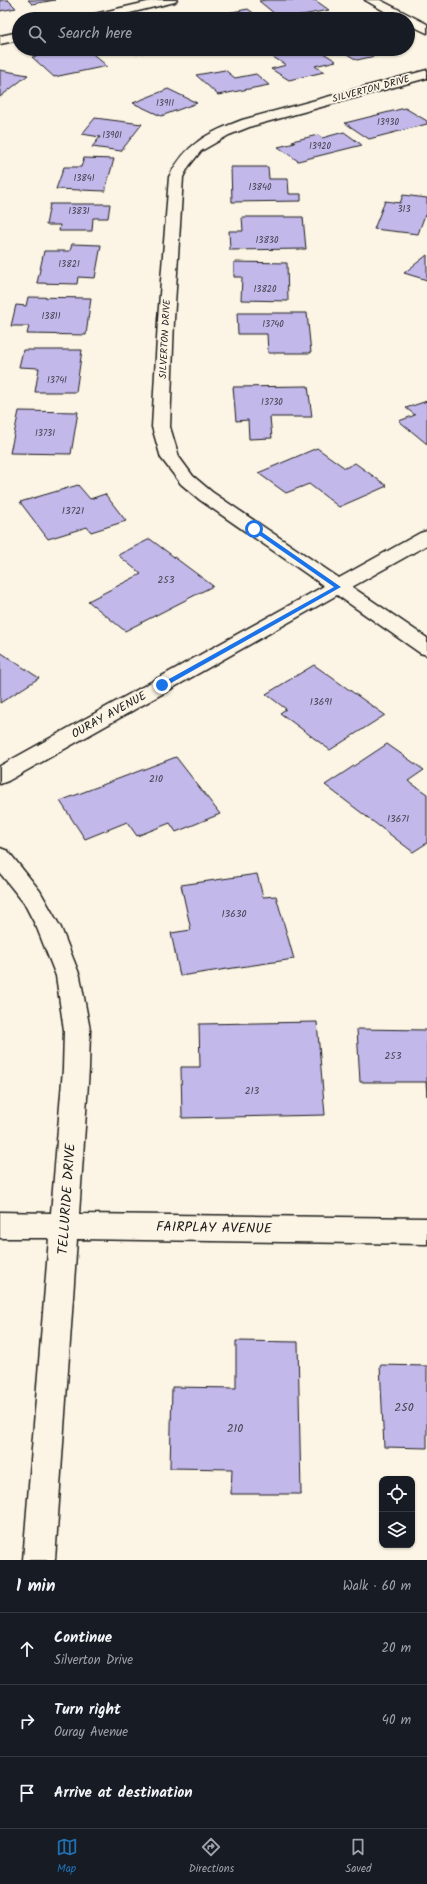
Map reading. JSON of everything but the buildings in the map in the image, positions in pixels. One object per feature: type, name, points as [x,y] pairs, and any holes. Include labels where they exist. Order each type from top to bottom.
[{"type":"street","points":[[120,12],[171,0]]},
{"type":"street","points":[[371,0],[394,12]]},
{"type":"street","points":[[415,23],[427,29]]},
{"type":"street","points":[[0,40],[12,37]]},
{"type":"street","name":"SILVERTON DRIVE","points":[[427,74],[247,123],[222,132],[188,154],[182,162],[176,177],[166,320],[161,427],[170,458],[187,480],[206,496],[427,648]]},
{"type":"street","name":"OURAY AVENUE","points":[[0,776],[427,537]]},
{"type":"street","name":"TELLURIDE DRIVE","points":[[0,857],[32,897],[49,928],[68,976],[77,1030],[76,1069],[65,1225],[39,1560]]},
{"type":"street","name":"FAIRPLAY AVENUE","points":[[0,1225],[427,1231]]},
{"type":"route","points":[[162,685],[338,587],[254,529]]}]
